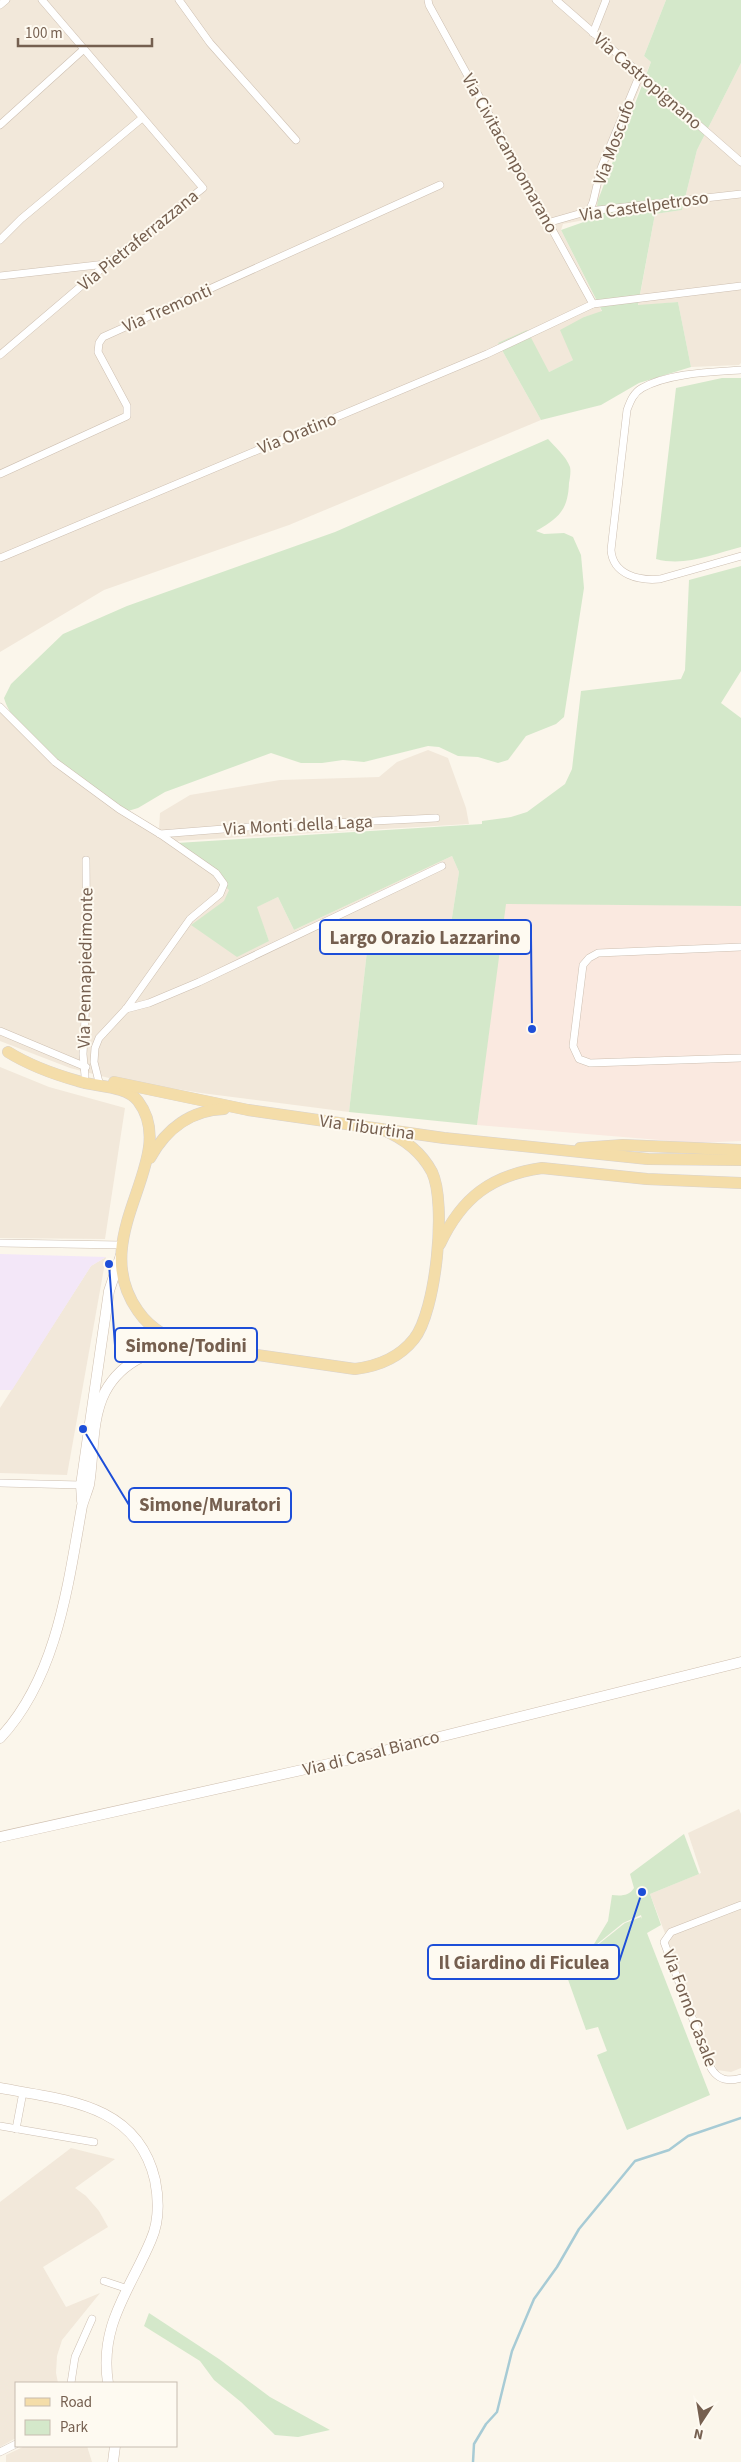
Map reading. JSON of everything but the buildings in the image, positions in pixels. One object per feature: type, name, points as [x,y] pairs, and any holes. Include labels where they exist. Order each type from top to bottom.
[{"type":"main road","name":"Via Tiburtina","points":[[4,1050],[92,1074],[248,1110],[381,1129],[555,1150],[671,1160],[741,1160]]},
{"type":"main road","points":[[4,1050],[22,1061],[48,1071],[133,1096],[146,1118],[150,1142],[147,1164]]},
{"type":"main road","points":[[248,1110],[210,1110],[182,1122],[162,1140],[147,1164],[129,1212],[121,1250],[121,1271],[126,1288],[140,1316],[164,1335],[179,1343],[340,1369],[372,1367],[390,1359],[403,1350],[415,1337],[424,1322],[429,1302],[436,1255],[439,1199],[433,1174],[418,1152],[406,1142],[381,1129]]},
{"type":"main road","points":[[555,1150],[613,1145],[741,1150]]},
{"type":"main road","points":[[436,1255],[443,1236],[453,1219],[477,1192],[491,1182],[525,1170],[542,1168],[647,1179],[741,1183]]},
{"type":"street","points":[[0,5],[6,0]]},
{"type":"street","name":"Via Pietraferrazzana","points":[[0,355],[107,264],[203,188],[141,118],[42,0]]},
{"type":"street","points":[[179,0],[210,43],[296,140]]},
{"type":"street","name":"Via Civitacampomarano","points":[[428,0],[429,5],[593,304]]},
{"type":"street","name":"Via Castropignano","points":[[556,0],[741,162]]},
{"type":"street","points":[[592,33],[606,0]]},
{"type":"street","points":[[0,125],[84,49]]},
{"type":"street","name":"Via Moscufo","points":[[588,211],[593,202],[601,168],[640,74]]},
{"type":"street","points":[[0,240],[141,118]]},
{"type":"street","name":"Via Tremonti","points":[[0,474],[127,416],[127,406],[98,352],[99,344],[103,337],[440,185]]},
{"type":"street","name":"Via Castelpetroso","points":[[547,222],[588,211],[741,194]]},
{"type":"street","points":[[0,276],[107,264]]},
{"type":"street","points":[[593,304],[741,286]]},
{"type":"street","name":"Via Oratino","points":[[0,558],[487,354],[593,304]]},
{"type":"street","points":[[741,370],[696,374],[650,385],[642,388],[632,398],[627,410],[611,550],[615,565],[633,576],[654,579],[741,556]]},
{"type":"street","points":[[0,707],[55,762],[119,809],[160,834],[216,873],[224,886],[220,894],[190,919],[126,1008],[96,1043],[92,1074],[0,1032]]},
{"type":"street","name":"Via Monti della Laga","points":[[160,834],[436,818]]},
{"type":"street","name":"Via Pennapiedimonte","points":[[86,860],[87,983],[92,1074]]},
{"type":"street","points":[[126,1008],[149,1003],[199,982],[442,866]]},
{"type":"street","points":[[741,947],[598,954],[589,958],[583,965],[573,1046],[580,1059],[590,1063],[741,1058]]},
{"type":"street","points":[[0,1243],[121,1250],[109,1291],[81,1485],[82,1504]]},
{"type":"street","points":[[0,1738],[28,1698],[53,1639],[70,1582],[82,1504],[88,1487],[100,1406],[110,1384],[123,1369],[146,1355],[174,1348],[195,1346]]},
{"type":"street","points":[[0,1483],[81,1485]]},
{"type":"street","name":"Via di Casal Bianco","points":[[0,1837],[351,1759],[741,1662]]},
{"type":"street","name":"Via Forno Casale","points":[[741,1905],[670,1932],[664,1942],[711,2068],[722,2079],[732,2080],[741,2078]]},
{"type":"street","points":[[0,2088],[94,2108],[116,2119],[145,2154],[152,2166],[156,2185],[157,2220],[151,2240],[117,2307],[107,2339],[106,2370],[108,2382]]},
{"type":"street","points":[[16,2129],[23,2092]]},
{"type":"street","points":[[0,2126],[94,2142]]},
{"type":"street","points":[[104,2282],[126,2288]]},
{"type":"street","points":[[71,2382],[75,2357],[92,2320]]},
{"type":"street","points":[[0,2452],[15,2444]]},
{"type":"street","points":[[113,2462],[115,2447]]},
{"type":"shaded area","points":[[0,0],[666,0],[644,56],[651,62],[604,173],[595,218],[563,224],[561,230],[602,312],[584,317],[573,360],[549,372],[498,343],[541,420],[289,525],[104,590],[0,652]]},
{"type":"shaded area","points":[[741,63],[741,363],[739,365],[691,367],[678,302],[638,306],[655,214],[682,210],[697,150]]},
{"type":"shaded area","points":[[0,703],[45,751],[128,811],[159,829],[160,813],[190,795],[280,780],[379,777],[397,762],[428,750],[448,758],[466,808],[469,824],[176,841],[227,879],[229,890],[225,901],[192,925],[269,941],[256,907],[278,897],[294,930],[452,856],[459,872],[447,950],[367,951],[349,1112],[201,1093],[109,1078],[70,1068],[0,1041]]},
{"type":"shaded area","points":[[505,903],[741,906],[741,1141],[696,1143],[477,1125]]},
{"type":"shaded area","points":[[0,1067],[49,1087],[125,1108],[105,1239],[0,1238]]},
{"type":"shaded area","points":[[0,1254],[106,1257],[91,1266],[12,1390],[0,1390]]},
{"type":"shaded area","points":[[106,1257],[67,1475],[0,1473],[0,1408],[91,1266]]},
{"type":"shaded area","points":[[739,1809],[741,1814],[741,2068],[731,2072],[717,2070],[650,1894],[701,1873],[688,1833]]},
{"type":"shaded area","points":[[71,2148],[115,2159],[75,2188],[86,2196],[99,2211],[108,2227],[43,2267],[66,2307],[100,2293],[62,2340],[57,2356],[56,2373],[58,2382],[15,2382],[15,2439],[0,2447],[0,2202]]},
{"type":"shaded area","points":[[23,2447],[87,2447],[92,2462],[6,2462],[6,2455]]},
{"type":"green space","points":[[666,0],[741,0],[741,63],[697,150],[682,210],[655,214],[638,305],[678,302],[691,367],[639,383],[601,405],[541,420],[498,343],[527,330],[549,372],[573,360],[560,330],[584,317],[602,311],[561,230],[595,218],[598,200],[651,62],[644,56]]},
{"type":"green space","points":[[722,378],[741,378],[741,547],[688,561],[656,559],[676,388]]},
{"type":"green space","points":[[548,439],[563,455],[570,467],[567,500],[561,512],[551,522],[536,531],[544,534],[564,533],[573,537],[581,555],[584,588],[564,717],[556,724],[526,736],[508,760],[498,763],[478,757],[458,756],[439,747],[428,746],[364,762],[343,760],[301,763],[271,753],[165,792],[138,808],[128,811],[57,760],[23,730],[11,714],[4,698],[11,684],[63,634],[127,606],[335,532]]},
{"type":"green space","points":[[741,566],[741,671],[721,703],[741,718],[741,906],[506,904],[477,1125],[349,1112],[367,951],[447,950],[459,872],[452,856],[294,930],[278,897],[257,907],[269,941],[237,957],[191,925],[224,901],[229,890],[177,843],[482,824],[482,821],[511,817],[527,812],[565,784],[572,769],[581,691],[681,679],[685,670],[689,580]]},
{"type":"green space","points":[[684,1834],[699,1874],[650,1894],[661,1925],[647,1933],[710,2095],[627,2130],[597,2055],[607,2051],[598,2027],[586,2030],[565,1971],[625,1923],[641,1917],[642,1919],[641,1915],[623,1923],[591,1949],[608,1921],[612,1895],[630,1893],[634,1888],[630,1874]]},
{"type":"green space","points":[[149,2313],[219,2359],[270,2397],[330,2430],[298,2437],[275,2435],[241,2402],[214,2380],[200,2361],[144,2326]]},
{"type":"waterway","points":[[473,2462],[474,2444],[486,2424],[497,2412],[512,2351],[534,2299],[557,2267],[579,2229],[635,2161],[669,2150],[688,2136],[741,2118]]},
{"type":"place","name":"Largo Orazio Lazzarino","points":[[532,1029]]},
{"type":"place","name":"Simone/Todini","points":[[109,1264]]},
{"type":"place","name":"Simone/Muratori","points":[[83,1429]]},
{"type":"place","name":"Il Giardino di Ficulea","points":[[642,1892]]}]
